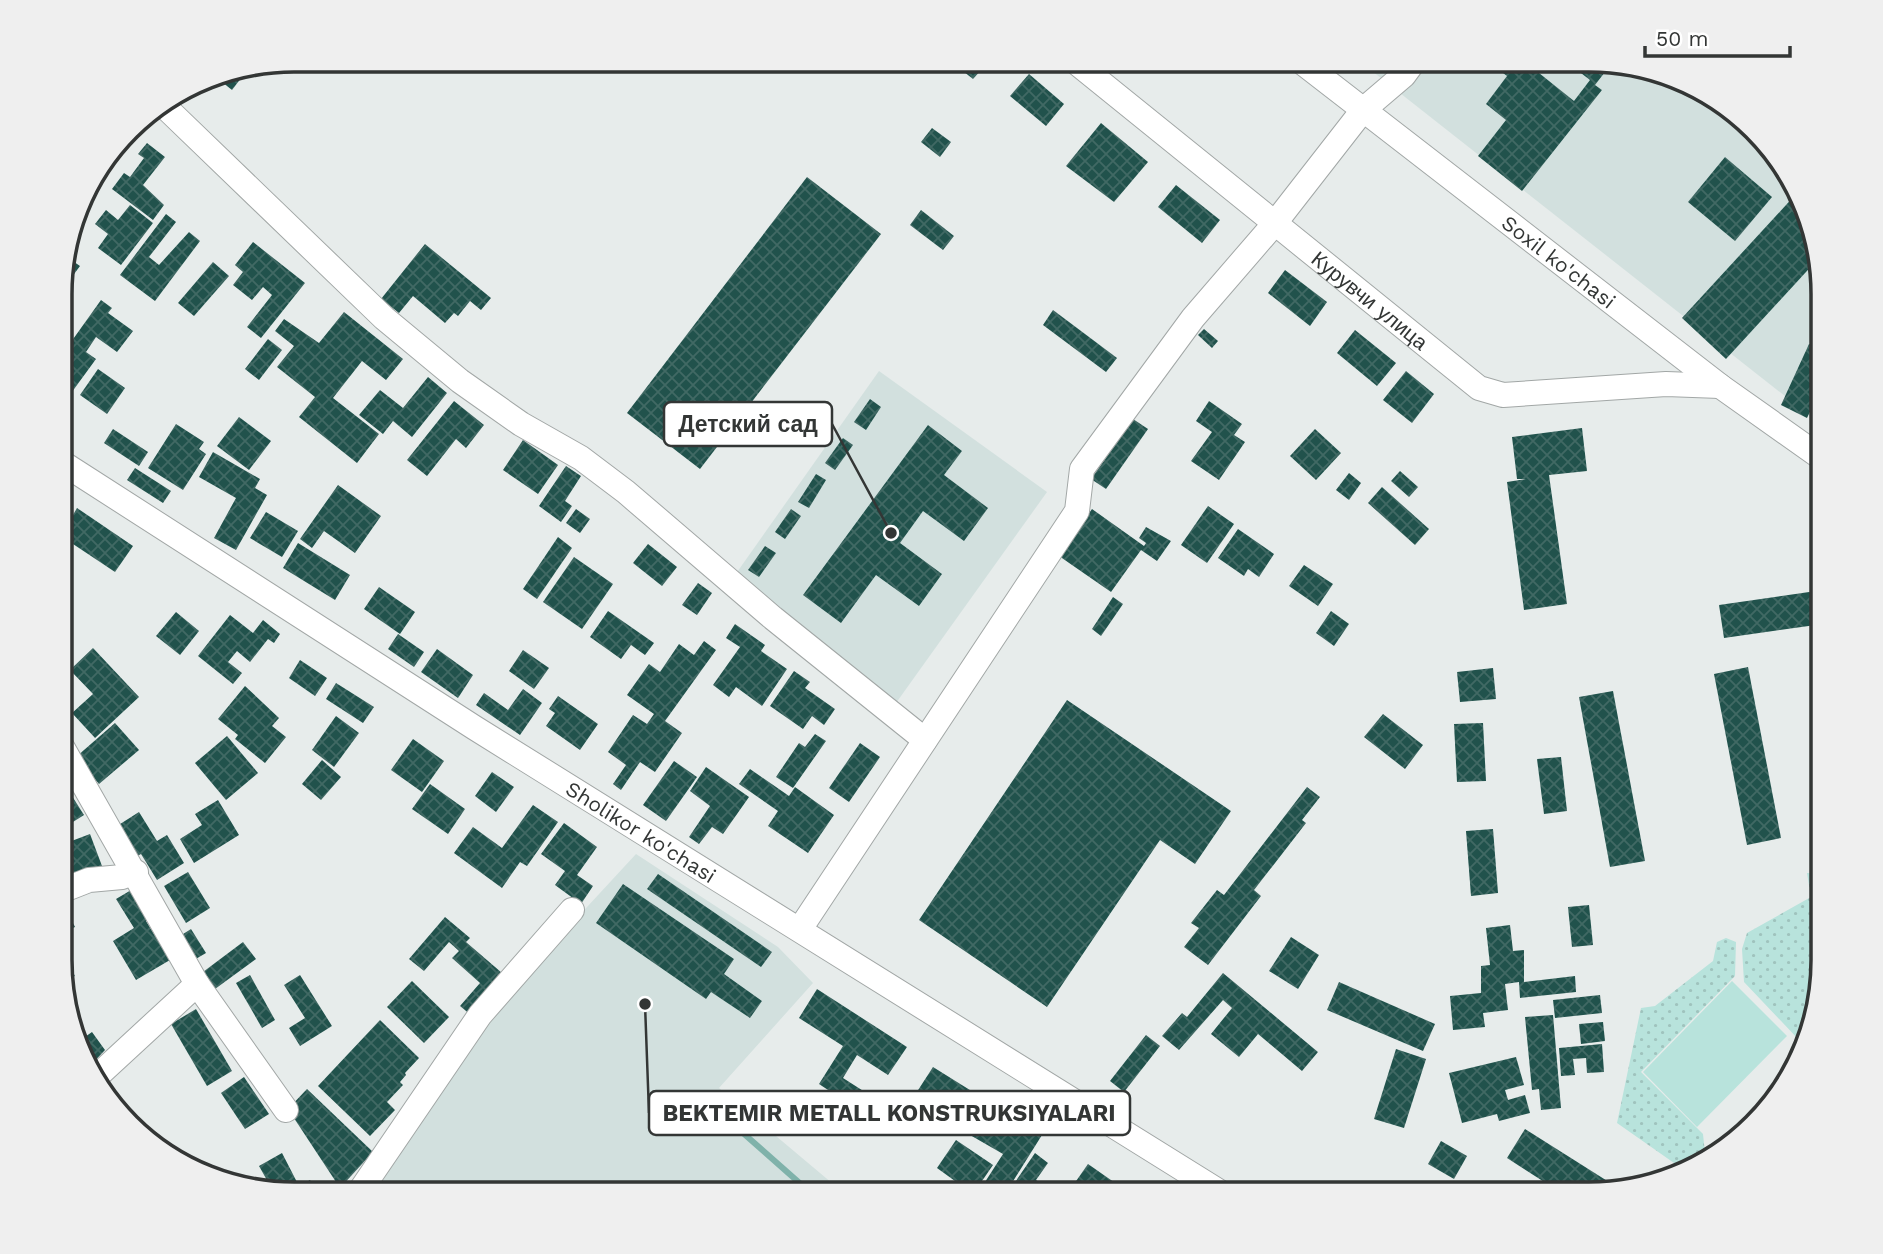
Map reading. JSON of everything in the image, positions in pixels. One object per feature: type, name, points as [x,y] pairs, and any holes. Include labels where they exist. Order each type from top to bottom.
[{"type":"street","name":"Курувчи улица","points":[[1088,72],[1479,388],[1503,395],[1666,384],[1720,386]]},
{"type":"street","name":"Soxil ko'chasi","points":[[1314,72],[1720,386],[1811,450]]},
{"type":"street","points":[[800,929],[1077,510],[1082,468],[1193,318],[1275,223],[1363,110],[1406,72]]},
{"type":"street","points":[[168,110],[384,318],[422,350],[521,424],[581,458],[626,492],[773,618],[925,740]]},
{"type":"street","name":"Sholikor ko'chasi","points":[[72,470],[475,728],[1204,1182]]},
{"type":"street","points":[[72,764],[136,872],[197,984],[286,1110]]},
{"type":"street","points":[[72,887],[89,880],[122,877],[136,872]]},
{"type":"street","points":[[367,1182],[480,1015],[572,909]]},
{"type":"street","points":[[102,1071],[197,984]]},
{"type":"shaded area","points":[[1373,72],[1618,74],[1647,79],[1713,109],[1746,137],[1765,159],[1781,183],[1799,222],[1811,279],[1811,417]]},
{"type":"shaded area","points":[[879,371],[1047,492],[896,703],[735,575]]},
{"type":"shaded area","points":[[636,854],[778,947],[813,983],[719,1088],[831,1182],[380,1182],[477,1026]]},
{"type":"green space","points":[[1807,873],[1811,873],[1811,897]]},
{"type":"green space","points":[[1811,897],[1811,975],[1807,1003],[1797,1038],[1744,982],[1742,949],[1747,933]]},
{"type":"green space","points":[[1726,938],[1736,942],[1735,976],[1641,1072],[1703,1134],[1705,1150],[1676,1164],[1617,1123],[1641,1008],[1655,1006],[1713,961],[1717,942]]},
{"type":"green space","points":[[1732,981],[1787,1036],[1697,1127],[1643,1072]]},
{"type":"building","points":[[964,72],[979,72],[973,79]]},
{"type":"building","points":[[1502,72],[1538,72],[1574,101],[1590,80],[1580,72],[1604,73],[1595,85],[1602,90],[1522,191],[1478,156],[1506,120],[1486,104],[1507,76]]},
{"type":"building","points":[[1029,74],[1064,104],[1046,126],[1010,96]]},
{"type":"building","points":[[241,78],[232,90],[224,84]]},
{"type":"building","points":[[1101,123],[1148,162],[1114,202],[1066,166]]},
{"type":"building","points":[[932,128],[951,142],[940,157],[921,142]]},
{"type":"building","points":[[147,143],[165,157],[143,185],[164,205],[153,220],[112,189],[124,173],[130,177],[144,158],[138,154]]},
{"type":"building","points":[[1725,157],[1772,197],[1735,241],[1688,202]]},
{"type":"building","points":[[807,177],[881,234],[700,469],[627,413]]},
{"type":"building","points":[[1176,185],[1220,220],[1202,243],[1158,207]]},
{"type":"building","points":[[1790,201],[1799,222],[1809,268],[1726,359],[1682,318]]},
{"type":"building","points":[[130,205],[153,223],[121,265],[98,248],[108,234],[95,224],[106,210],[118,220]]},
{"type":"building","points":[[921,210],[954,236],[943,250],[910,225]]},
{"type":"building","points":[[166,214],[176,222],[149,257],[159,265],[189,232],[200,241],[155,301],[120,275]]},
{"type":"building","points":[[253,242],[305,283],[261,338],[247,327],[272,295],[263,287],[252,300],[233,285],[243,272],[235,265]]},
{"type":"building","points":[[425,244],[491,298],[481,310],[470,301],[458,316],[454,313],[445,323],[413,296],[399,313],[381,299]]},
{"type":"building","points":[[74,262],[80,266],[73,275]]},
{"type":"building","points":[[213,262],[229,276],[194,316],[178,303]]},
{"type":"building","points":[[1285,270],[1327,302],[1310,326],[1268,293]]},
{"type":"building","points":[[101,300],[112,308],[108,313],[133,331],[117,352],[96,337],[86,352],[96,359],[72,392],[72,341]]},
{"type":"building","points":[[1053,310],[1117,358],[1106,372],[1043,325]]},
{"type":"building","points":[[344,312],[403,359],[386,380],[362,361],[333,398],[379,434],[357,463],[299,417],[315,397],[277,367],[294,346],[275,331],[284,319],[319,343]]},
{"type":"building","points":[[1204,329],[1218,341],[1212,348],[1198,335]]},
{"type":"building","points":[[1355,330],[1396,363],[1377,386],[1337,353]]},
{"type":"building","points":[[268,339],[282,350],[259,380],[245,369]]},
{"type":"building","points":[[1809,344],[1811,345],[1811,410],[1807,418],[1781,405]]},
{"type":"building","points":[[98,369],[125,388],[107,414],[80,395]]},
{"type":"building","points":[[1406,371],[1434,394],[1412,423],[1383,400]]},
{"type":"building","points":[[428,377],[447,393],[412,437],[393,421],[383,434],[359,415],[380,390],[403,408]]},
{"type":"building","points":[[870,399],[881,407],[866,430],[854,422]]},
{"type":"building","points":[[454,401],[484,425],[466,448],[456,439],[427,476],[407,460]]},
{"type":"building","points":[[1209,401],[1242,424],[1234,435],[1245,442],[1219,480],[1191,461],[1212,432],[1196,421]]},
{"type":"building","points":[[239,417],[271,441],[249,470],[217,446]]},
{"type":"building","points":[[1133,419],[1148,429],[1106,489],[1091,479]]},
{"type":"building","points":[[176,424],[204,442],[199,449],[206,454],[183,490],[148,468]]},
{"type":"building","points":[[928,425],[962,451],[944,475],[988,508],[964,541],[923,511],[900,543],[942,574],[919,606],[876,575],[841,623],[803,595]]},
{"type":"building","points":[[1582,428],[1587,471],[1549,475],[1567,604],[1524,610],[1507,482],[1526,479],[1517,479],[1512,437]]},
{"type":"building","points":[[113,429],[148,452],[139,466],[104,443]]},
{"type":"building","points":[[1315,429],[1341,453],[1316,480],[1290,456]]},
{"type":"building","points":[[843,438],[853,445],[835,470],[825,463]]},
{"type":"building","points":[[523,440],[558,465],[538,494],[503,470]]},
{"type":"building","points":[[213,452],[260,479],[255,488],[267,495],[236,550],[214,538],[236,498],[199,477]]},
{"type":"building","points":[[566,466],[581,476],[565,501],[572,506],[561,522],[539,506]]},
{"type":"building","points":[[135,468],[171,491],[163,503],[127,480]]},
{"type":"building","points":[[1400,471],[1418,487],[1409,497],[1391,481]]},
{"type":"building","points":[[1349,473],[1361,483],[1349,500],[1336,490]]},
{"type":"building","points":[[816,474],[826,480],[809,508],[798,502]]},
{"type":"building","points":[[338,485],[381,516],[355,553],[324,531],[312,548],[300,539]]},
{"type":"building","points":[[1382,487],[1429,529],[1415,545],[1368,503]]},
{"type":"building","points":[[1208,506],[1234,524],[1207,563],[1181,545]]},
{"type":"building","points":[[77,508],[133,546],[115,572],[72,543],[72,517]]},
{"type":"building","points":[[576,509],[590,519],[580,533],[566,523]]},
{"type":"building","points":[[791,509],[801,516],[785,539],[775,532]]},
{"type":"building","points":[[1092,509],[1144,546],[1146,543],[1139,538],[1146,527],[1171,541],[1157,561],[1141,550],[1111,592],[1059,556]]},
{"type":"building","points":[[266,512],[298,531],[282,557],[250,538]]},
{"type":"building","points":[[1238,529],[1274,554],[1259,577],[1248,569],[1244,576],[1218,558]]},
{"type":"building","points":[[558,537],[572,548],[537,599],[523,589]]},
{"type":"building","points":[[298,543],[350,575],[335,600],[283,568]]},
{"type":"building","points":[[648,544],[677,567],[662,586],[633,563]]},
{"type":"building","points":[[765,546],[776,553],[759,577],[748,570]]},
{"type":"building","points":[[574,557],[613,584],[582,629],[543,602]]},
{"type":"building","points":[[1304,565],[1333,584],[1318,606],[1289,586]]},
{"type":"building","points":[[698,583],[712,593],[697,615],[682,605]]},
{"type":"building","points":[[379,587],[415,612],[400,634],[364,609]]},
{"type":"building","points":[[1811,592],[1811,626],[1724,638],[1719,605]]},
{"type":"building","points":[[1113,597],[1123,604],[1101,636],[1092,629]]},
{"type":"building","points":[[608,611],[654,643],[645,655],[631,645],[621,659],[590,637]]},
{"type":"building","points":[[1331,611],[1349,624],[1334,646],[1316,633]]},
{"type":"building","points":[[176,612],[199,631],[180,655],[156,636]]},
{"type":"building","points":[[230,615],[253,633],[263,620],[280,634],[274,643],[268,639],[250,662],[237,651],[228,662],[242,673],[233,684],[198,656]]},
{"type":"building","points":[[735,624],[765,645],[761,651],[787,669],[762,706],[736,687],[729,697],[713,685],[740,647],[726,638]]},
{"type":"building","points":[[398,634],[424,652],[414,667],[388,649]]},
{"type":"building","points":[[704,641],[716,650],[665,721],[682,733],[655,772],[640,762],[621,790],[613,784],[626,765],[608,752],[633,715],[647,724],[654,714],[627,695],[649,664],[660,672],[679,644],[694,655]]},
{"type":"building","points":[[93,648],[139,697],[95,738],[72,713],[93,694],[72,672],[72,668]]},
{"type":"building","points":[[437,649],[473,675],[458,698],[421,672]]},
{"type":"building","points":[[523,650],[549,668],[534,689],[509,671]]},
{"type":"building","points":[[300,660],[327,678],[315,696],[289,678]]},
{"type":"building","points":[[1748,667],[1781,838],[1747,845],[1714,674]]},
{"type":"building","points":[[1493,668],[1496,699],[1460,702],[1457,672]]},
{"type":"building","points":[[794,671],[810,682],[805,688],[835,709],[824,725],[812,716],[803,729],[770,706]]},
{"type":"building","points":[[336,683],[374,707],[363,723],[326,699]]},
{"type":"building","points":[[245,686],[279,718],[272,726],[286,737],[265,763],[235,739],[238,735],[218,719]]},
{"type":"building","points":[[523,689],[542,703],[520,735],[476,705],[484,693],[508,710]]},
{"type":"building","points":[[1613,691],[1645,861],[1610,867],[1579,697]]},
{"type":"building","points":[[558,696],[598,724],[580,750],[546,726],[555,713],[549,709]]},
{"type":"building","points":[[1067,700],[1231,811],[1195,864],[1160,840],[1047,1007],[919,920]]},
{"type":"building","points":[[1383,714],[1423,745],[1405,769],[1364,737]]},
{"type":"building","points":[[336,716],[359,733],[334,767],[312,750]]},
{"type":"building","points":[[115,723],[139,750],[99,784],[76,757]]},
{"type":"building","points":[[1483,723],[1486,781],[1457,782],[1454,724]]},
{"type":"building","points":[[815,734],[826,741],[793,788],[776,777],[799,743],[805,747]]},
{"type":"building","points":[[227,736],[258,773],[226,800],[195,763]]},
{"type":"building","points":[[413,739],[444,761],[422,792],[391,770]]},
{"type":"building","points":[[860,743],[880,757],[849,802],[829,788]]},
{"type":"building","points":[[1561,757],[1567,811],[1544,814],[1537,759]]},
{"type":"building","points":[[322,760],[341,777],[321,800],[302,784]]},
{"type":"building","points":[[674,761],[697,777],[666,821],[643,805]]},
{"type":"building","points":[[706,767],[749,797],[723,834],[712,827],[699,844],[689,837],[710,806],[690,791]]},
{"type":"building","points":[[750,769],[789,796],[795,787],[834,815],[808,853],[768,826],[778,811],[739,784]]},
{"type":"building","points":[[492,772],[514,787],[496,812],[475,796]]},
{"type":"building","points":[[430,784],[465,809],[448,834],[412,809]]},
{"type":"building","points":[[1307,787],[1320,797],[1302,820],[1306,823],[1254,890],[1261,896],[1208,965],[1184,947],[1199,928],[1191,923],[1217,890],[1224,895]]},
{"type":"building","points":[[72,796],[84,815],[72,823]]},
{"type":"building","points":[[218,800],[239,835],[194,863],[180,839],[202,825],[195,814]]},
{"type":"building","points":[[533,805],[558,822],[527,866],[520,862],[502,888],[454,853],[473,827],[502,848]]},
{"type":"building","points":[[139,812],[157,841],[167,835],[184,863],[157,880],[141,854],[136,857],[117,826]]},
{"type":"building","points":[[564,823],[597,847],[577,875],[593,886],[581,904],[555,885],[565,871],[541,854]]},
{"type":"building","points":[[1493,829],[1498,893],[1471,896],[1466,831]]},
{"type":"building","points":[[90,834],[102,866],[72,877],[72,841]]},
{"type":"building","points":[[188,872],[210,908],[186,923],[164,886]]},
{"type":"building","points":[[658,874],[772,952],[761,967],[647,889]]},
{"type":"building","points":[[623,884],[734,959],[724,974],[762,1001],[750,1018],[711,992],[706,999],[596,923]]},
{"type":"building","points":[[138,886],[156,915],[146,921],[170,960],[136,980],[113,941],[134,928],[116,899]]},
{"type":"building","points":[[1589,905],[1593,945],[1572,947],[1568,907]]},
{"type":"building","points":[[445,917],[470,938],[466,942],[502,973],[472,1016],[460,1006],[480,983],[452,958],[459,951],[449,942],[424,971],[409,959]]},
{"type":"building","points":[[1510,925],[1513,951],[1524,950],[1524,982],[1575,976],[1576,992],[1520,998],[1519,982],[1505,984],[1508,1010],[1483,1013],[1485,1027],[1453,1030],[1450,996],[1481,993],[1481,966],[1490,965],[1486,928]]},
{"type":"building","points":[[191,929],[206,953],[194,960],[180,936]]},
{"type":"building","points":[[1291,937],[1319,955],[1298,989],[1269,971]]},
{"type":"building","points":[[243,942],[256,959],[215,989],[203,972]]},
{"type":"building","points":[[1223,973],[1318,1052],[1302,1071],[1258,1034],[1239,1057],[1211,1034],[1232,1008],[1223,1000],[1179,1050],[1162,1036],[1182,1013],[1187,1017]]},
{"type":"building","points":[[250,975],[275,1020],[262,1028],[236,983]]},
{"type":"building","points":[[300,975],[332,1026],[300,1046],[289,1028],[305,1018],[284,985]]},
{"type":"building","points":[[412,981],[449,1017],[424,1043],[387,1007]]},
{"type":"building","points":[[1339,982],[1435,1024],[1423,1051],[1327,1010]]},
{"type":"building","points":[[817,989],[907,1047],[888,1075],[857,1055],[843,1078],[879,1101],[869,1117],[819,1084],[843,1046],[799,1018]]},
{"type":"building","points":[[1600,995],[1602,1013],[1555,1018],[1553,1000]]},
{"type":"building","points":[[196,1009],[232,1071],[207,1086],[171,1024]]},
{"type":"building","points":[[1553,1015],[1561,1108],[1541,1110],[1539,1089],[1532,1090],[1525,1017]]},
{"type":"building","points":[[380,1020],[419,1058],[405,1073],[400,1082],[403,1085],[387,1102],[395,1110],[370,1136],[318,1086]]},
{"type":"building","points":[[1603,1022],[1605,1041],[1581,1044],[1579,1024]]},
{"type":"building","points":[[92,1032],[105,1050],[96,1060],[86,1036]]},
{"type":"building","points":[[1146,1035],[1160,1046],[1124,1092],[1110,1081]]},
{"type":"building","points":[[1602,1044],[1604,1072],[1587,1073],[1586,1058],[1573,1059],[1575,1075],[1561,1076],[1559,1048]]},
{"type":"building","points":[[1396,1049],[1426,1059],[1404,1128],[1374,1119]]},
{"type":"building","points":[[1516,1057],[1524,1085],[1505,1090],[1508,1100],[1525,1095],[1530,1113],[1499,1121],[1497,1114],[1462,1123],[1449,1073]]},
{"type":"building","points":[[933,1067],[1042,1135],[1013,1182],[985,1182],[1003,1154],[911,1101]]},
{"type":"building","points":[[244,1077],[269,1114],[245,1129],[221,1093]]},
{"type":"building","points":[[307,1089],[373,1152],[346,1182],[336,1182],[288,1109]]},
{"type":"building","points":[[1525,1129],[1608,1181],[1544,1182],[1507,1158]]},
{"type":"building","points":[[956,1140],[993,1165],[981,1182],[956,1182],[937,1168]]},
{"type":"building","points":[[1441,1141],[1467,1156],[1454,1179],[1428,1164]]},
{"type":"building","points":[[282,1153],[297,1182],[267,1180],[259,1166]]},
{"type":"building","points":[[1035,1153],[1048,1163],[1036,1180],[1039,1182],[1015,1182]]},
{"type":"building","points":[[1088,1164],[1114,1182],[1075,1182]]},
{"type":"waterway","points":[[726,1118],[798,1182]]},
{"type":"place","name":"Детский сад","points":[[891,533]]},
{"type":"place","name":"BEKTEMIR METALL KONSTRUKSIYALARI","points":[[645,1004]]}]
